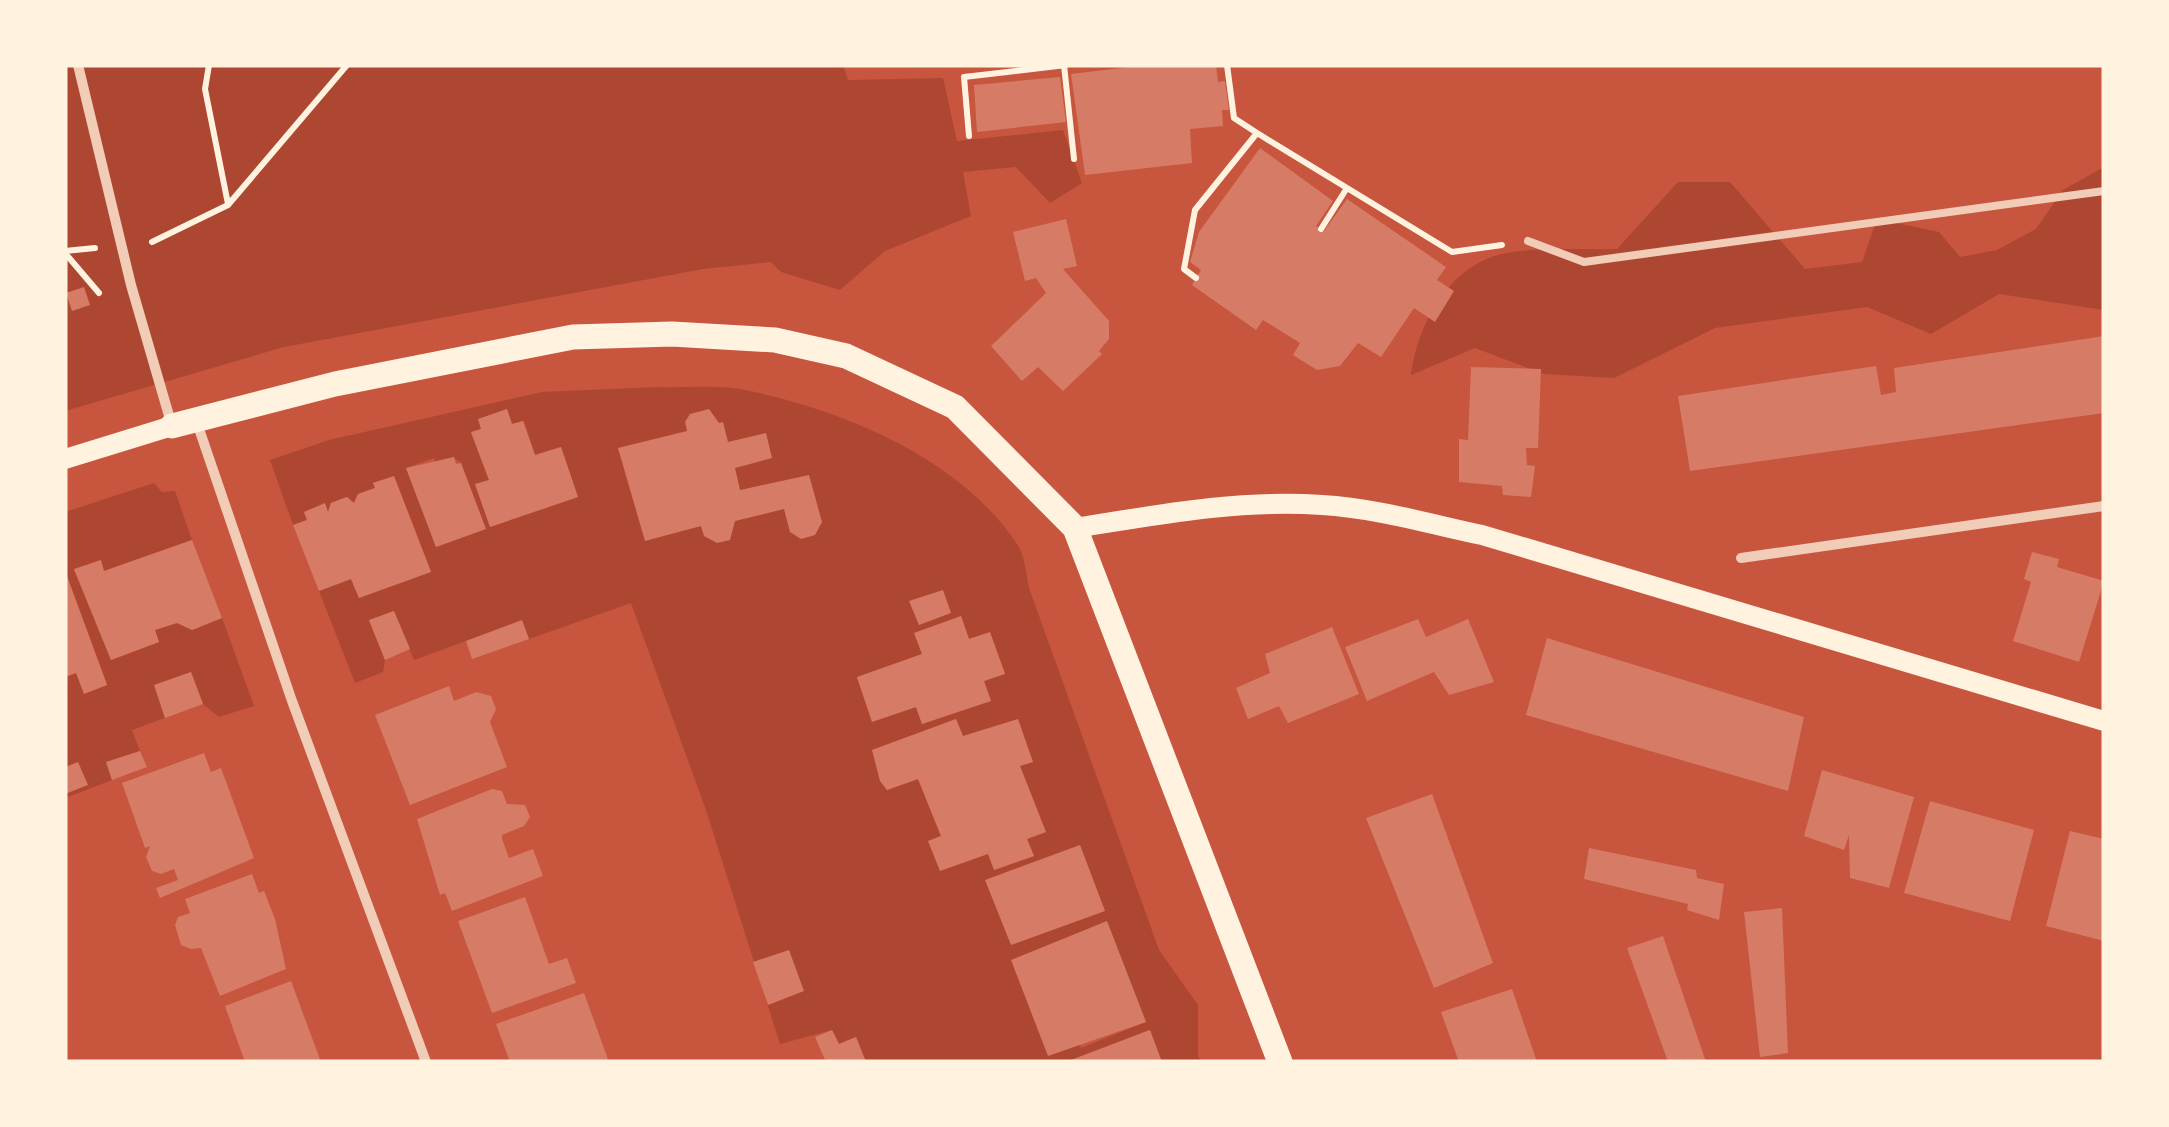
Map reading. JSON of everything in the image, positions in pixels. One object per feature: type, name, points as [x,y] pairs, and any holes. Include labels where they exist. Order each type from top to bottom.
[{"type":"main road","points":[[65,459],[335,384],[573,337],[672,334],[774,340],[846,356],[955,407],[1076,528],[1280,1062]]},
{"type":"main road","points":[[1076,528],[1279,504],[1326,505],[1381,515],[1482,534],[2104,721]]},
{"type":"street","points":[[78,65],[122,246],[184,423],[426,1062]]},
{"type":"street","points":[[1742,558],[2104,506]]},
{"type":"lane","points":[[1528,242],[1584,262],[2104,190]]},
{"type":"path","points":[[210,65],[205,88],[228,205]]},
{"type":"path","points":[[122,246],[156,242],[228,205],[347,65]]},
{"type":"path","points":[[969,136],[964,76],[1065,65],[1074,158]]},
{"type":"path","points":[[1227,65],[1234,118],[1452,252],[1528,242]]},
{"type":"path","points":[[1196,278],[1184,270],[1195,210],[1257,134]]},
{"type":"path","points":[[1321,229],[1347,188]]},
{"type":"path","points":[[65,253],[99,294]]},
{"type":"shaded area","points":[[65,65],[843,65],[848,80],[943,78],[957,141],[1063,130],[1082,183],[1050,203],[1016,167],[963,172],[971,216],[885,251],[840,290],[781,272],[771,262],[703,269],[284,347],[65,411]]},
{"type":"shaded area","points":[[2104,167],[2104,310],[1999,294],[1931,334],[1867,307],[1715,328],[1614,378],[1544,374],[1475,348],[1411,375],[1429,316],[1453,282],[1469,269],[1487,259],[1520,251],[1617,249],[1678,182],[1730,182],[1805,269],[1862,262],[1877,219],[1939,232],[1960,257],[1997,250],[2036,229],[2063,190]]},
{"type":"shaded area","points":[[716,387],[786,400],[824,411],[898,443],[965,487],[993,514],[1022,554],[1029,588],[1159,950],[1198,1005],[1198,1056],[1202,1062],[1162,1062],[1149,1030],[1065,1062],[866,1062],[856,1037],[839,1044],[832,1030],[780,1044],[706,810],[631,603],[529,639],[521,621],[414,660],[393,611],[369,621],[385,660],[383,672],[355,683],[319,591],[351,579],[359,598],[431,571],[394,476],[373,483],[375,488],[358,494],[354,503],[346,497],[331,503],[328,512],[325,504],[304,512],[307,520],[293,525],[270,460],[329,440],[542,392]],"holes":[[[507,409],[512,424],[524,421],[535,455],[561,447],[578,497],[490,527],[475,485],[489,480],[471,433],[481,429],[479,419]],[[453,457],[461,463],[485,529],[436,547],[406,468],[434,458],[436,463]],[[961,616],[969,639],[990,633],[1005,673],[984,681],[990,701],[922,724],[916,707],[872,721],[857,678],[922,654],[915,633]],[[956,719],[963,736],[1032,761],[1020,766],[1045,831],[1027,839],[1034,856],[995,870],[988,854],[928,841],[941,836],[918,779],[887,790],[872,750]],[[1107,922],[1146,1022],[1081,1048],[1079,1044]]]},
{"type":"shaded area","points":[[154,483],[162,492],[175,491],[192,540],[104,571],[100,560],[74,570],[111,660],[159,642],[155,630],[177,623],[192,630],[222,618],[254,706],[219,717],[203,704],[191,672],[155,685],[165,718],[132,730],[140,751],[107,762],[112,780],[65,798],[65,677],[76,673],[84,693],[107,684],[65,570],[65,512]]},
{"type":"building","points":[[1146,65],[1216,65],[1218,82],[1225,81],[1229,110],[1222,110],[1223,126],[1190,129],[1192,163],[1085,175],[1071,74]]},
{"type":"building","points":[[1060,77],[1066,122],[977,132],[974,85]]},
{"type":"building","points":[[1260,148],[1333,201],[1316,226],[1324,231],[1347,199],[1446,267],[1437,280],[1454,291],[1435,322],[1414,308],[1381,357],[1358,343],[1340,366],[1317,370],[1293,355],[1300,343],[1263,320],[1256,330],[1192,285],[1201,270],[1190,262],[1199,232]]},
{"type":"building","points":[[1066,219],[1077,266],[1063,269],[1109,321],[1109,339],[1099,351],[1102,354],[1063,391],[1038,367],[1022,381],[991,346],[1046,293],[1036,278],[1025,281],[1013,232]]},
{"type":"building","points":[[84,287],[90,305],[72,311],[66,293]]},
{"type":"building","points":[[2104,336],[2104,413],[1690,471],[1678,396],[1876,366],[1881,395],[1896,392],[1894,368]]},
{"type":"building","points":[[1471,367],[1541,369],[1538,448],[1526,448],[1527,465],[1535,466],[1531,497],[1503,495],[1502,486],[1459,482],[1459,439],[1468,440]]},
{"type":"building","points":[[507,409],[512,424],[523,421],[535,455],[561,447],[578,497],[490,527],[475,484],[489,480],[471,432],[481,429],[478,419]]},
{"type":"building","points":[[709,409],[719,423],[723,422],[728,442],[766,433],[772,458],[735,468],[740,490],[809,475],[822,522],[815,535],[801,539],[790,532],[784,509],[735,521],[730,540],[717,543],[704,536],[701,526],[645,541],[618,448],[687,431],[685,422],[690,414]]},
{"type":"building","points":[[454,457],[456,464],[461,463],[486,529],[436,547],[406,468]]},
{"type":"building","points":[[394,476],[431,572],[359,598],[351,579],[319,591],[293,525],[307,520],[304,512],[325,503],[328,512],[331,503],[347,497],[354,503],[358,494],[375,488],[373,483]]},
{"type":"building","points":[[192,540],[222,618],[192,630],[177,623],[155,630],[159,642],[111,660],[74,569],[101,560],[104,571]]},
{"type":"building","points":[[2032,552],[2059,559],[2057,567],[2104,581],[2079,662],[2013,641],[2031,582],[2024,579]]},
{"type":"building","points":[[65,571],[107,685],[84,694],[76,673],[65,677]]},
{"type":"building","points":[[943,590],[951,613],[919,625],[909,601]]},
{"type":"building","points":[[394,611],[410,649],[385,660],[369,620]]},
{"type":"building","points":[[961,616],[969,639],[990,632],[1005,674],[984,681],[991,701],[922,724],[916,707],[872,722],[857,677],[922,654],[914,633]]},
{"type":"building","points":[[1418,619],[1426,637],[1468,619],[1494,682],[1449,695],[1434,672],[1367,701],[1345,647]]},
{"type":"building","points":[[522,620],[529,639],[472,659],[466,641]]},
{"type":"building","points":[[1332,627],[1359,694],[1288,723],[1279,706],[1248,719],[1236,688],[1270,673],[1265,654]]},
{"type":"building","points":[[1547,638],[1804,717],[1788,791],[1526,715]]},
{"type":"building","points":[[191,672],[203,704],[165,718],[154,685]]},
{"type":"building","points":[[449,686],[454,701],[476,692],[491,696],[496,709],[490,722],[507,767],[410,805],[375,715]]},
{"type":"building","points":[[956,719],[963,736],[1018,719],[1033,762],[1020,766],[1046,832],[1027,839],[1034,856],[994,870],[988,854],[940,871],[928,841],[941,836],[918,779],[887,790],[880,781],[872,750]]},
{"type":"building","points":[[140,751],[147,767],[112,780],[106,762]]},
{"type":"building","points":[[204,753],[211,772],[221,768],[254,858],[160,898],[156,888],[178,880],[174,869],[161,874],[152,871],[146,857],[150,846],[145,848],[122,783]]},
{"type":"building","points":[[78,762],[88,785],[65,794],[65,767]]},
{"type":"building","points":[[1822,770],[1914,797],[1889,888],[1850,878],[1849,835],[1844,850],[1804,836]]},
{"type":"building","points":[[492,789],[502,791],[507,804],[525,805],[530,817],[524,826],[502,835],[502,839],[509,858],[533,849],[543,876],[452,911],[445,893],[440,895],[417,819]]},
{"type":"building","points":[[1432,794],[1493,963],[1434,988],[1366,818]]},
{"type":"building","points":[[1930,801],[2034,830],[2010,921],[1904,893]]},
{"type":"building","points":[[2070,831],[2104,839],[2104,941],[2046,926]]},
{"type":"building","points":[[1080,845],[1105,911],[1011,945],[985,880]]},
{"type":"building","points":[[1589,848],[1696,870],[1697,878],[1724,884],[1719,920],[1687,910],[1688,904],[1584,879]]},
{"type":"building","points":[[252,874],[275,919],[286,969],[220,996],[201,948],[181,945],[175,925],[178,917],[190,913],[185,899]]},
{"type":"building","points":[[525,897],[549,964],[567,958],[576,983],[492,1013],[458,921]]},
{"type":"building","points":[[1782,908],[1788,1053],[1760,1057],[1744,912]]},
{"type":"building","points":[[1107,921],[1146,1022],[1048,1056],[1011,960]]},
{"type":"building","points":[[1663,936],[1706,1062],[1668,1062],[1627,948]]},
{"type":"building","points":[[789,950],[804,991],[768,1005],[753,962]]},
{"type":"building","points":[[291,981],[321,1062],[245,1062],[225,1006]]},
{"type":"building","points":[[1512,989],[1537,1062],[1459,1062],[1441,1012]]},
{"type":"building","points":[[584,993],[609,1062],[510,1062],[496,1024]]},
{"type":"building","points":[[832,1030],[839,1044],[856,1037],[866,1062],[826,1062],[815,1037]]},
{"type":"building","points":[[1150,1030],[1162,1062],[1066,1062]]}]
